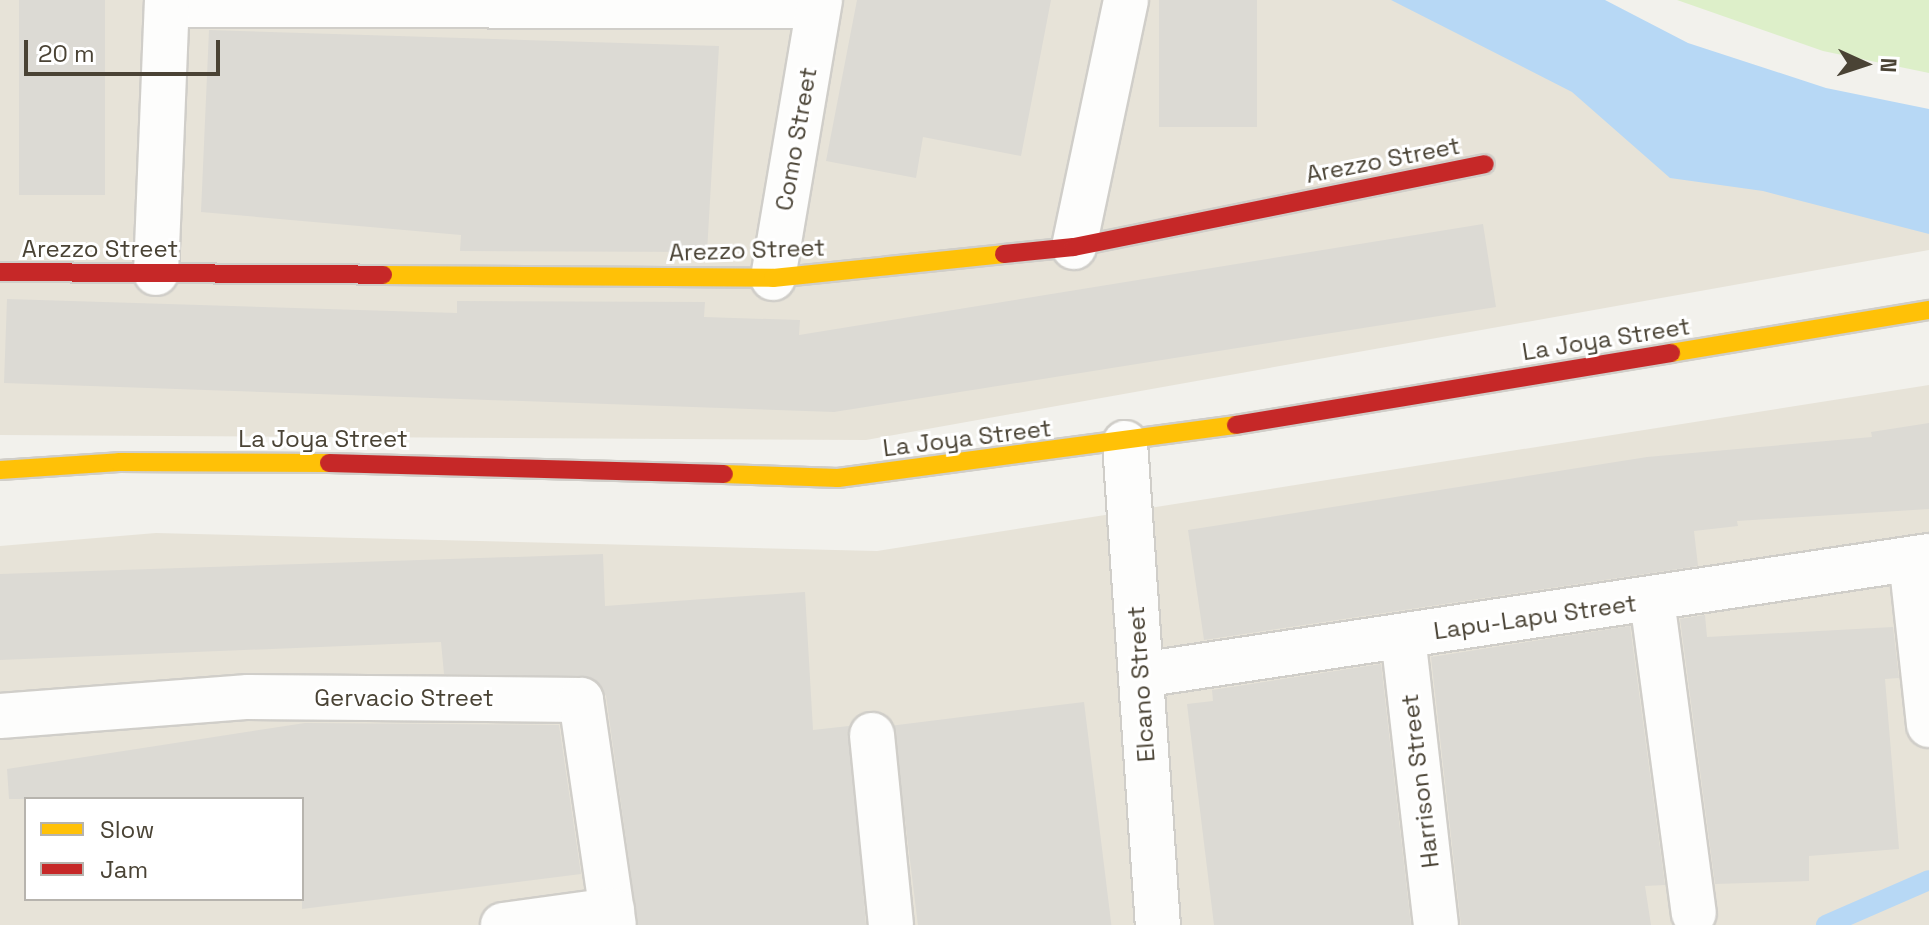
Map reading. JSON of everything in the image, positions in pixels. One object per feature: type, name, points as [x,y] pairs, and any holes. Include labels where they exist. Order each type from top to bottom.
[{"type":"street","points":[[1074,247],[1126,0]]},
{"type":"street","points":[[156,273],[167,3],[819,3]]},
{"type":"street","name":"Como Street","points":[[773,278],[819,3]]},
{"type":"street","name":"Arezzo Street","points":[[0,272],[773,278],[1074,247],[1485,164]]},
{"type":"street","name":"La Joya Street","points":[[0,470],[119,462],[408,463],[838,478],[1125,443],[1929,310]]},
{"type":"street","name":"Elcano Street","points":[[1125,443],[1158,925]]},
{"type":"street","points":[[1920,558],[1929,725]]},
{"type":"street","name":"Lapu-Lapu Street","points":[[1141,675],[1920,558]]},
{"type":"street","points":[[1652,600],[1694,913]]},
{"type":"street","name":"Harrison Street","points":[[1403,636],[1436,925]]},
{"type":"street","name":"Gervacio Street","points":[[0,716],[248,697],[581,700],[613,918]]},
{"type":"street","points":[[872,735],[891,925]]},
{"type":"street","points":[[503,925],[613,918]]},
{"type":"shaded area","points":[[0,0],[1433,0],[1929,232],[1929,250],[866,440],[0,435]]},
{"type":"shaded area","points":[[1929,385],[1929,925],[0,925],[0,546],[156,533],[877,551]]},
{"type":"green space","points":[[1677,0],[1929,0],[1929,73],[1823,51]]},
{"type":"water","points":[[1391,0],[1605,0],[1688,43],[1826,88],[1929,109],[1929,234],[1763,191],[1670,178],[1572,92]]},
{"type":"building","points":[[19,0],[105,0],[105,195],[19,195]]},
{"type":"building","points":[[857,0],[1051,0],[1021,156],[923,137],[916,178],[826,161]]},
{"type":"building","points":[[1159,0],[1257,0],[1257,127],[1159,127]]},
{"type":"building","points":[[209,30],[719,46],[707,252],[460,251],[461,235],[201,212]]},
{"type":"building","points":[[1483,224],[1496,307],[834,412],[4,383],[7,299],[457,313],[457,301],[705,302],[704,317],[800,320],[799,335]]},
{"type":"building","points":[[1929,423],[1929,509],[1737,521],[1738,526],[1694,531],[1698,566],[1204,640],[1188,530],[1647,457],[1872,437],[1871,432]]},
{"type":"building","points":[[603,554],[605,606],[805,592],[813,730],[849,726],[866,925],[638,925],[606,696],[592,678],[444,674],[441,642],[0,660],[0,574]]},
{"type":"building","points":[[1705,615],[1707,637],[1893,627],[1899,678],[1885,679],[1899,849],[1809,856],[1809,881],[1715,884],[1680,619]]},
{"type":"building","points":[[1630,626],[1665,885],[1645,886],[1651,925],[1461,925],[1431,657]]},
{"type":"building","points":[[1381,664],[1411,925],[1214,925],[1187,704],[1213,701],[1212,690]]},
{"type":"building","points":[[1084,702],[1111,925],[918,925],[893,725]]},
{"type":"building","points":[[305,723],[559,725],[581,874],[302,909],[304,797],[9,799],[7,769]]},
{"type":"waterway","points":[[1826,925],[1929,880]]},
{"type":"traffic: slow","points":[[383,275],[773,278],[1004,254]]},
{"type":"traffic: slow","points":[[1671,353],[1929,310]]},
{"type":"traffic: slow","points":[[724,474],[838,478],[1236,425]]},
{"type":"traffic: slow","points":[[0,470],[119,462],[329,463]]},
{"type":"traffic: jam","points":[[1004,254],[1074,247],[1485,164]]},
{"type":"traffic: jam","points":[[0,272],[383,275]]},
{"type":"traffic: jam","points":[[1236,425],[1671,353]]},
{"type":"traffic: jam","points":[[329,463],[724,474]]}]
